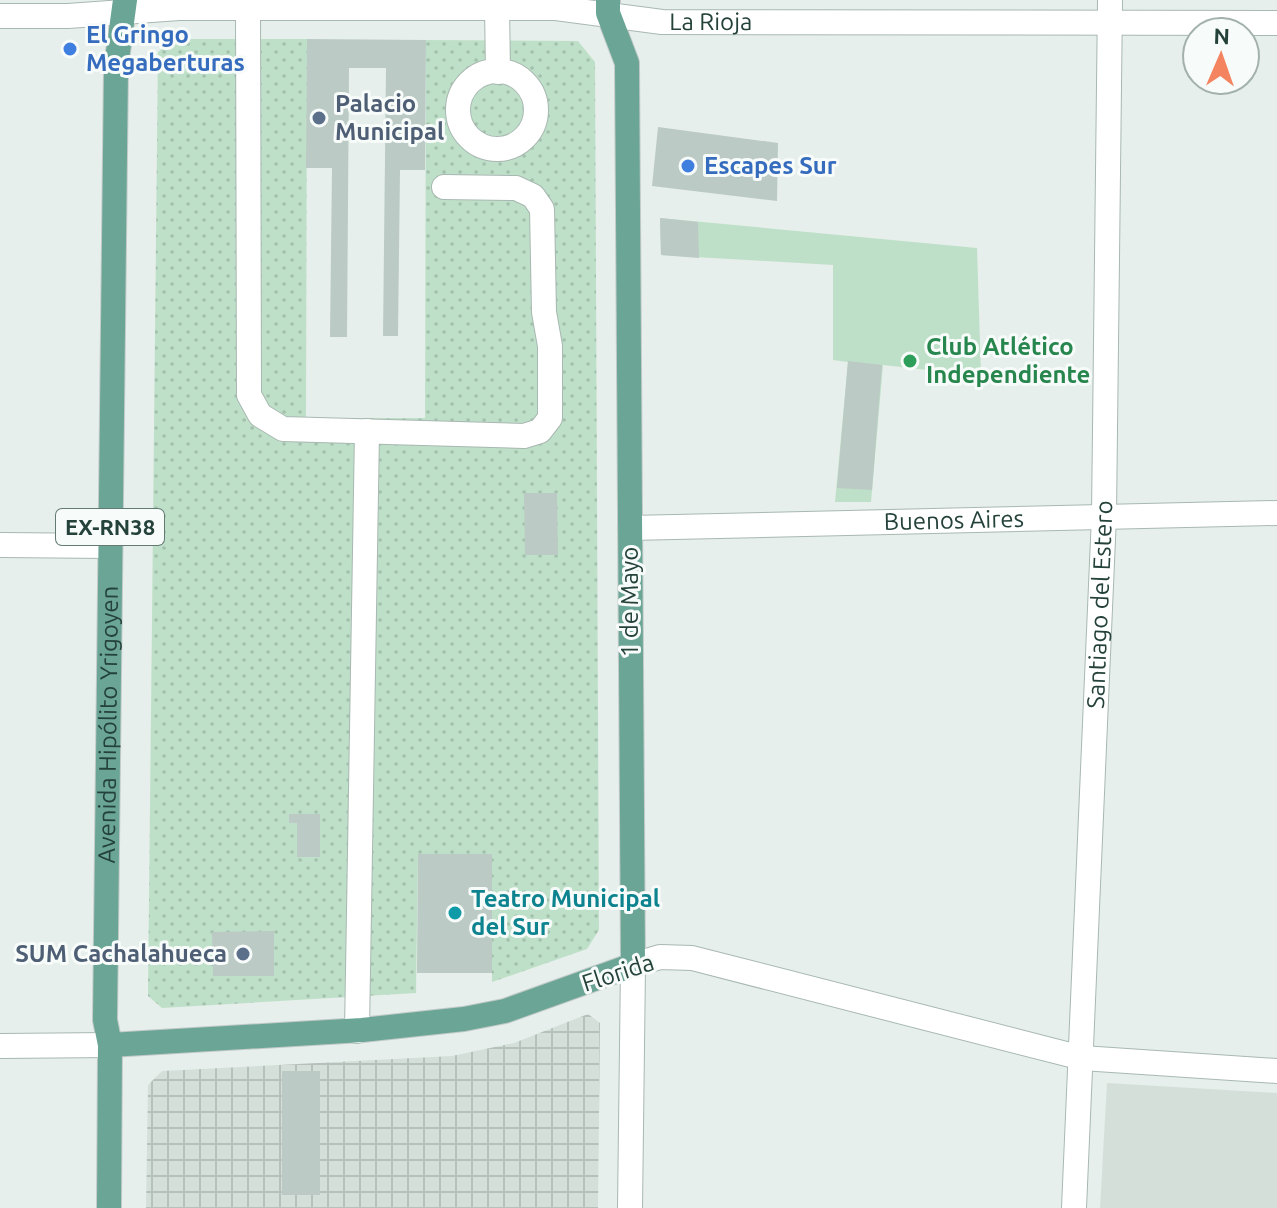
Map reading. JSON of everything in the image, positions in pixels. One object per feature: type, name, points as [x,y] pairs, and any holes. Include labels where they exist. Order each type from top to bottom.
[{"type":"main road","name":"Avenida Hipólito Yrigoyen","points":[[109,1208],[110,1045],[105,1020],[116,67],[125,5]]},
{"type":"main road","name":"1 de Mayo","points":[[608,7],[627,63],[633,965]]},
{"type":"main road","name":"Florida","points":[[110,1045],[357,1031],[464,1019],[505,1011],[633,965]]},
{"type":"street","name":"La Rioja","points":[[0,16],[68,16],[125,5],[248,8],[608,7],[662,22],[1110,12],[1277,23]]},
{"type":"street","points":[[248,8],[249,395],[260,415],[283,429],[524,436],[540,431],[550,418],[550,346],[544,312],[542,209],[533,196],[516,188],[444,187]]},
{"type":"street","points":[[497,8],[498,72]]},
{"type":"street","name":"Santiago del Estero","points":[[1074,1208],[1104,516],[1110,12]]},
{"type":"street","points":[[498,72],[509,73],[529,87],[536,110],[535,121],[522,141],[499,149],[475,142],[461,123],[458,111],[460,98],[474,79],[498,72]]},
{"type":"street","points":[[499,149],[500,188]]},
{"type":"street","points":[[357,1031],[367,431]]},
{"type":"street","name":"Buenos Aires","points":[[630,528],[1277,513]]},
{"type":"street","points":[[0,545],[110,546]]},
{"type":"street","name":"Florida","points":[[633,965],[660,957],[692,958],[1082,1058],[1277,1071]]},
{"type":"street","name":"1 de Mayo","points":[[630,1208],[633,965]]},
{"type":"street","name":"Florida","points":[[0,1046],[110,1045]]},
{"type":"shaded area","points":[[588,1014],[600,1023],[598,1208],[146,1208],[148,1085],[162,1071],[452,1056],[514,1043]]},
{"type":"shaded area","points":[[1107,1083],[1277,1093],[1277,1208],[1100,1208]]},
{"type":"green space","points":[[173,39],[307,39],[306,418],[425,418],[426,40],[578,41],[595,62],[599,930],[587,949],[492,982],[492,855],[418,854],[416,993],[162,1008],[148,996],[158,52]]},
{"type":"green space","name":"Club Atlético Independiente","points":[[660,218],[977,248],[981,376],[883,365],[871,502],[835,502],[848,362],[833,360],[833,265],[661,255]]},
{"type":"building","points":[[307,39],[426,40],[425,170],[400,170],[398,336],[383,336],[386,68],[349,68],[347,337],[330,337],[332,168],[306,168]]},
{"type":"building","points":[[658,127],[778,143],[777,201],[652,186]]},
{"type":"building","points":[[660,218],[698,222],[699,258],[661,255]]},
{"type":"building","points":[[848,361],[882,365],[872,490],[837,488]]},
{"type":"building","points":[[524,493],[557,493],[558,555],[525,555]]},
{"type":"building","points":[[289,814],[320,814],[320,857],[297,857],[297,823],[289,823]]},
{"type":"building","name":"Teatro Municipal del Sur","points":[[418,854],[492,854],[492,973],[417,973]]},
{"type":"building","name":"SUM Cachalahueca","points":[[274,931],[274,976],[213,976],[212,932]]},
{"type":"building","points":[[282,1071],[320,1071],[320,1195],[282,1195]]},
{"type":"place","name":"El Gringo Megaberturas","points":[[70,49]]},
{"type":"place","name":"Palacio Municipal","points":[[319,118]]},
{"type":"place","name":"Escapes Sur","points":[[688,166]]},
{"type":"place","name":"Club Atlético Independiente","points":[[910,361]]},
{"type":"place","name":"Teatro Municipal del Sur","points":[[455,913]]},
{"type":"place","name":"SUM Cachalahueca","points":[[243,954]]}]
